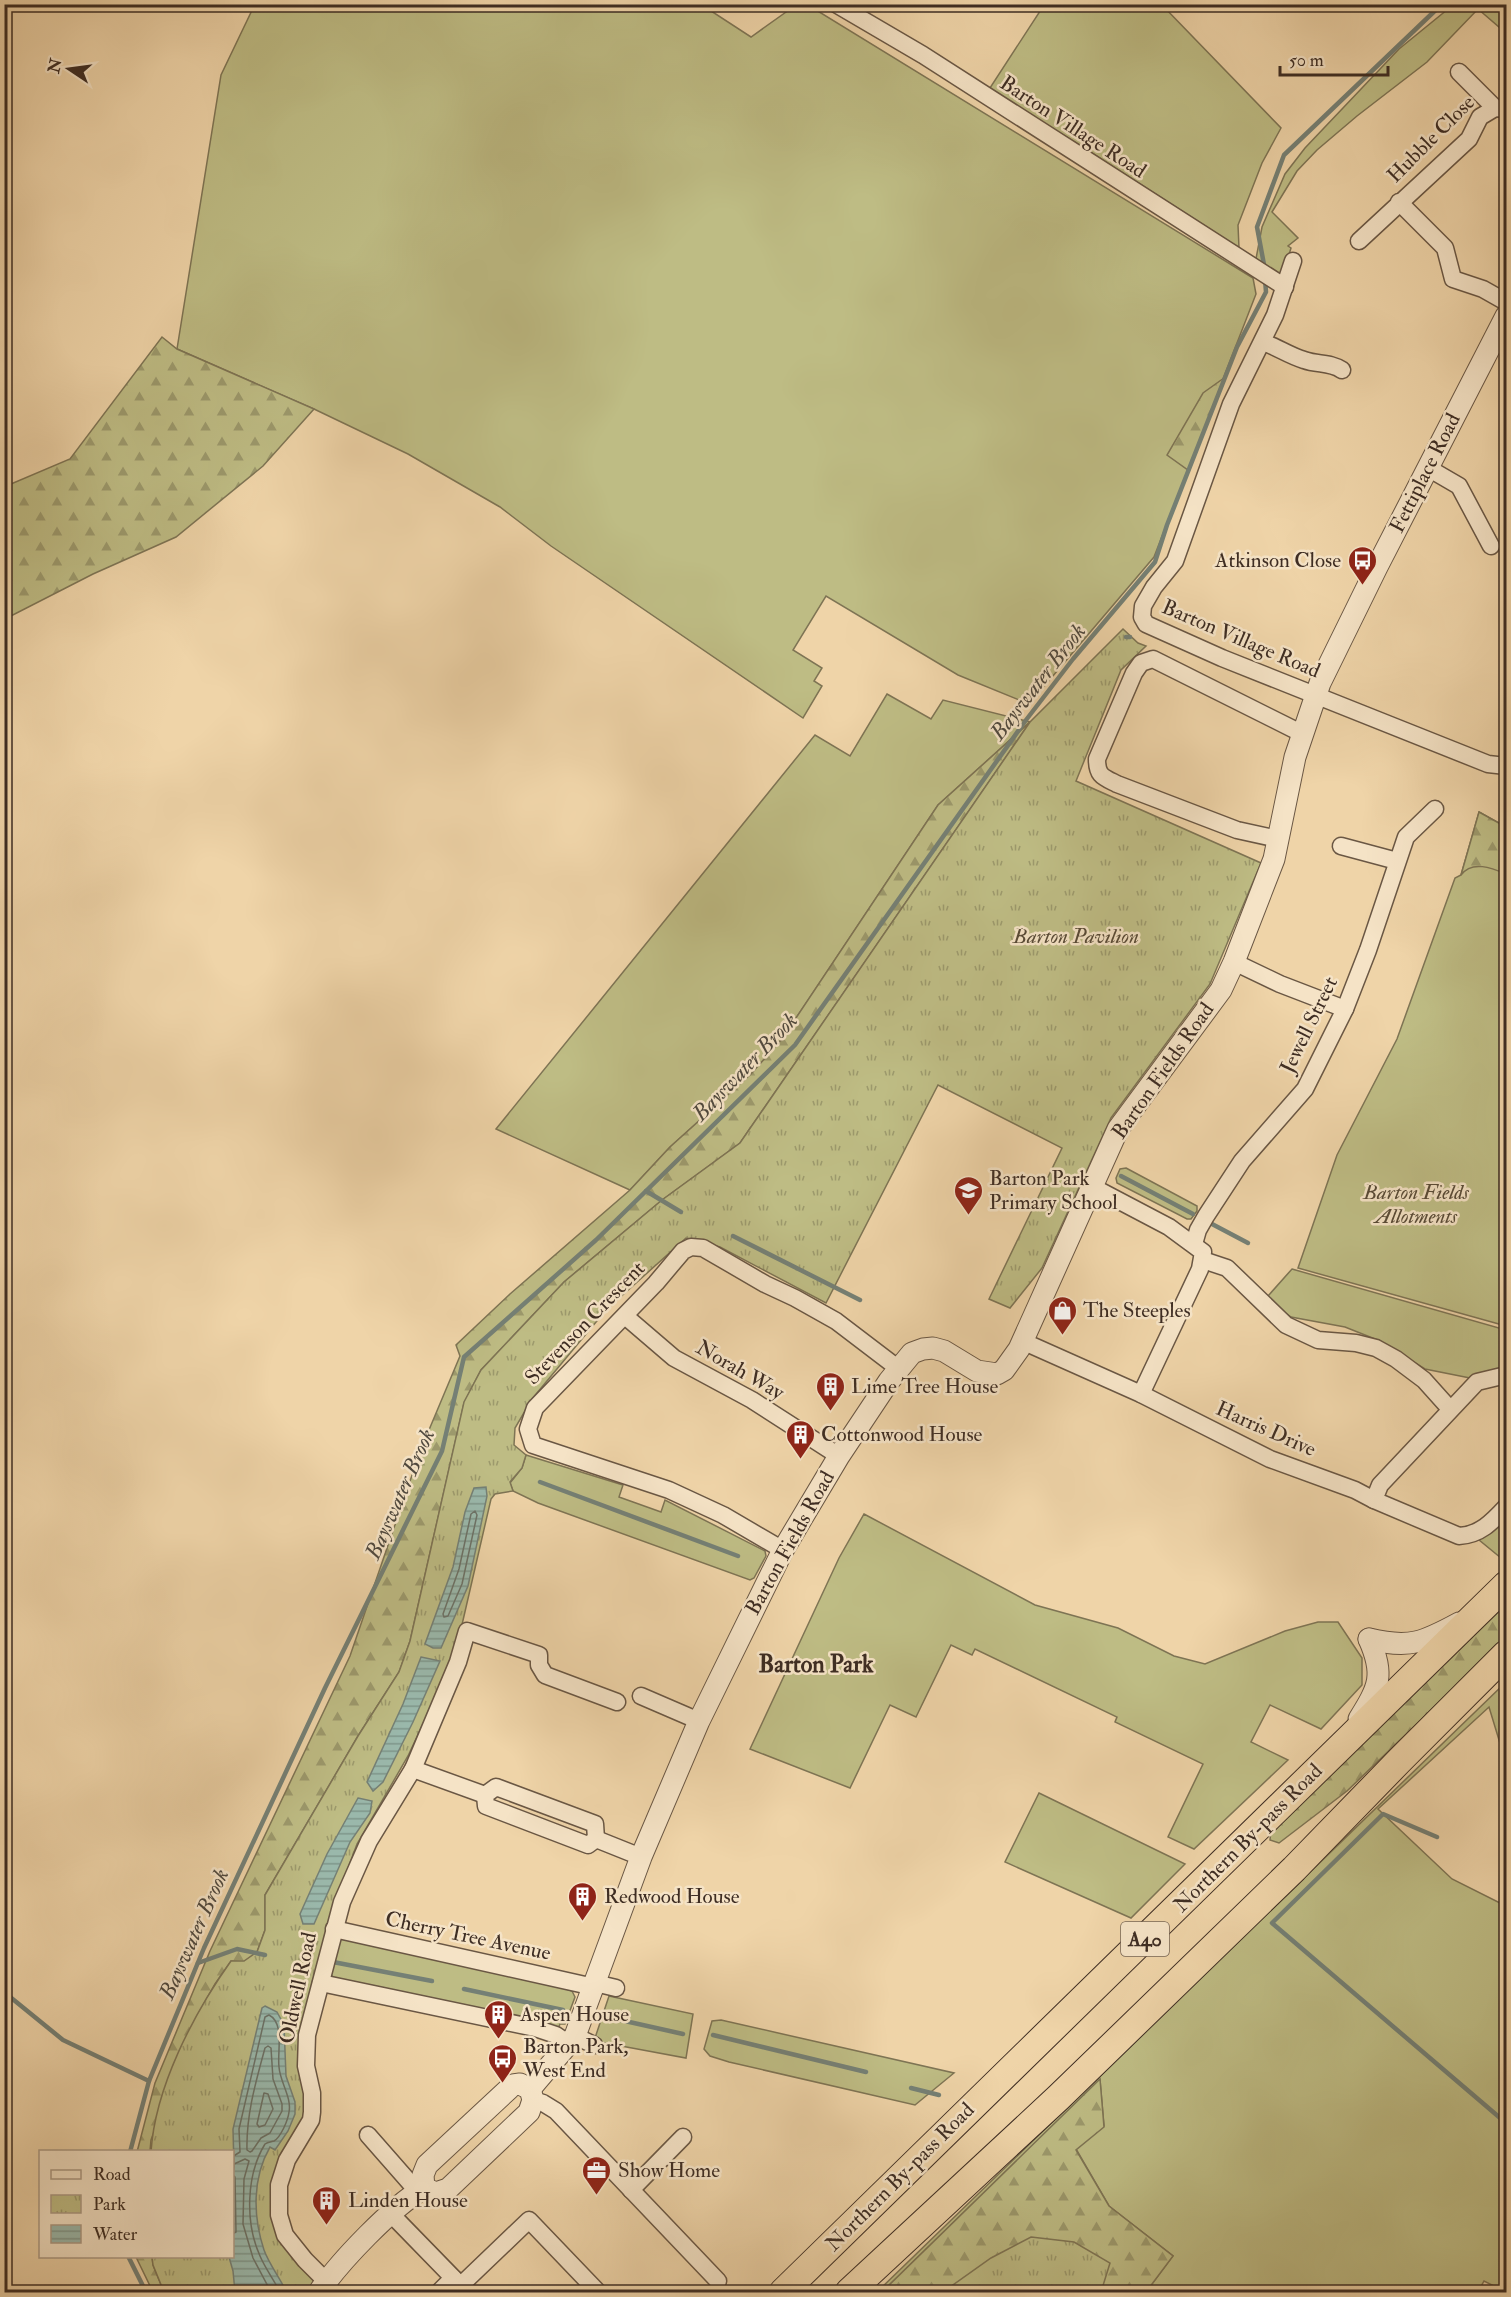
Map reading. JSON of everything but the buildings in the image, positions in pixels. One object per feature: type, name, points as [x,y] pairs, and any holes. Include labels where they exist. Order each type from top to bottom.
[{"type":"highway","name":"Northern By-pass Road","points":[[783,2292],[1022,2057],[1210,1877],[1506,1585]]},
{"type":"highway","name":"A40","points":[[849,2292],[1059,2097],[1152,2007],[1294,1869],[1506,1654]]},
{"type":"street","name":"Barton Village Road","points":[[836,4],[923,56],[1280,285]]},
{"type":"street","name":"Hubble Close","points":[[1359,241],[1469,140],[1480,117],[1501,109],[1459,72]]},
{"type":"street","name":"Hubble Close","points":[[1399,202],[1445,248],[1453,279],[1484,289],[1506,302]]},
{"type":"street","name":"Barton Village Road","points":[[1293,261],[1280,285],[1263,342],[1231,404],[1175,561],[1154,586],[1143,606],[1142,617],[1146,624],[1156,629],[1315,696],[1488,764],[1506,766]]},
{"type":"street","name":"Fettiplace Road","points":[[1315,696],[1377,567],[1506,316]]},
{"type":"street","points":[[1263,342],[1301,359],[1316,363],[1337,363]]},
{"type":"street","points":[[1428,468],[1459,486],[1491,546]]},
{"type":"street","points":[[1278,839],[1237,830],[1117,784],[1104,777],[1097,769],[1096,759],[1134,673],[1141,663],[1153,659],[1303,734]]},
{"type":"street","name":"Barton Fields Road","points":[[421,2190],[436,2193],[448,2189],[529,2112],[531,2094],[572,2040],[595,1985],[641,1857],[699,1721],[783,1550],[839,1456],[899,1369],[912,1353],[933,1348],[944,1351],[977,1371],[997,1374],[1004,1370],[1022,1341],[1118,1129],[1221,990],[1234,962],[1270,871],[1295,757],[1315,696]]},
{"type":"street","name":"Jewell Street","points":[[1194,1244],[1197,1230],[1242,1161],[1305,1089],[1345,1009],[1368,950],[1406,837],[1435,809]]},
{"type":"street","points":[[1341,846],[1397,861]]},
{"type":"street","points":[[1234,962],[1280,984],[1345,1009]]},
{"type":"street","points":[[1092,1186],[1169,1227],[1203,1252],[1203,1260],[1142,1394]]},
{"type":"street","name":"Stevenson Crescent","points":[[783,1550],[732,1520],[669,1490],[533,1445],[528,1429],[535,1408],[625,1316],[683,1251],[691,1247],[703,1248],[836,1321],[899,1369]]},
{"type":"street","points":[[1203,1260],[1227,1268],[1248,1287],[1258,1301],[1286,1325],[1318,1340],[1356,1342],[1376,1348],[1396,1359],[1424,1380],[1450,1409]]},
{"type":"street","name":"Norah Way","points":[[625,1316],[674,1359],[752,1400],[839,1456]]},
{"type":"street","name":"Harris Drive","points":[[1022,1341],[1142,1394],[1270,1459],[1355,1490],[1459,1536],[1473,1535],[1489,1525],[1506,1507]]},
{"type":"street","points":[[1374,1500],[1380,1485],[1477,1382],[1506,1377]]},
{"type":"street","points":[[1344,1743],[1373,1697],[1378,1682],[1378,1660],[1370,1639],[1405,1645],[1427,1640],[1479,1612]]},
{"type":"street","name":"Oldwell Road","points":[[323,2287],[285,2235],[279,2215],[281,2177],[287,2160],[311,2120],[312,2093],[306,2067],[307,2035],[342,1902],[369,1841],[413,1769],[458,1662],[467,1631],[539,1655],[540,1665],[545,1675],[617,1702]]},
{"type":"street","points":[[641,1696],[699,1721]]},
{"type":"street","points":[[413,1769],[485,1796],[486,1806],[588,1845],[596,1839],[641,1857]]},
{"type":"street","name":"Cherry Tree Avenue","points":[[334,1929],[616,1988]]},
{"type":"street","points":[[321,1983],[536,2028],[594,2045]]},
{"type":"street","points":[[323,2287],[350,2255],[421,2190],[427,2165],[513,2085],[520,2084],[556,2111],[718,2281]]},
{"type":"street","points":[[368,2135],[421,2190]]},
{"type":"street","points":[[631,2190],[683,2137]]},
{"type":"street","points":[[392,2215],[460,2286]]},
{"type":"street","points":[[439,2292],[460,2286],[529,2220],[598,2292]]},
{"type":"green space","points":[[255,4],[702,5],[751,37],[796,5],[808,5],[1253,278],[1256,294],[1154,557],[1029,704],[958,675],[826,596],[793,650],[822,668],[814,681],[822,686],[803,718],[551,546],[500,507],[408,454],[314,409],[177,349],[221,75]]},
{"type":"green space","points":[[1044,5],[1162,5],[1281,128],[1262,163],[1238,225],[1239,248],[1075,142],[988,91]]},
{"type":"green space","points":[[1453,5],[1506,5],[1506,33],[1478,9],[1427,62],[1317,150],[1297,171],[1272,212],[1298,238],[1288,246],[1291,248],[1282,278],[1255,264],[1262,227],[1285,174],[1305,148],[1399,49]]},
{"type":"green space","points":[[162,337],[177,349],[314,409],[263,466],[176,537],[93,574],[5,619],[5,485],[70,459]]},
{"type":"green space","points":[[1224,378],[1188,470],[1167,455],[1203,393]]},
{"type":"green space","name":"Barton Pavilion","points":[[1123,629],[1138,643],[1146,646],[1121,670],[1076,781],[1261,863],[1210,984],[1111,1118],[1042,1268],[1010,1308],[989,1299],[1062,1148],[938,1085],[826,1303],[720,1247],[686,1238],[606,1310],[532,1399],[515,1428],[514,1445],[526,1455],[522,1468],[510,1482],[513,1491],[495,1494],[491,1499],[461,1629],[449,1668],[408,1756],[357,1844],[332,1911],[301,2031],[298,2050],[306,2111],[272,2207],[314,2280],[307,2292],[164,2292],[152,2258],[234,2258],[234,2150],[151,2150],[154,2127],[168,2077],[190,2027],[231,1961],[244,1961],[257,1952],[265,1930],[265,1895],[358,1736],[399,1672],[410,1641],[464,1402],[481,1370],[564,1282],[662,1200],[740,1143],[1030,722]]},
{"type":"green space","points":[[887,694],[931,719],[943,700],[1030,722],[938,805],[782,1039],[751,1074],[670,1147],[630,1190],[496,1129],[815,735],[850,756]]},
{"type":"green space","points":[[1030,722],[740,1143],[662,1200],[564,1282],[481,1370],[464,1403],[410,1641],[399,1672],[358,1736],[265,1895],[265,1930],[257,1952],[244,1962],[231,1961],[197,2016],[151,2140],[150,2150],[138,2150],[155,2083],[210,1951],[350,1656],[421,1449],[460,1356],[456,1345],[510,1294],[630,1190],[670,1147],[751,1074],[782,1039],[938,805]]},
{"type":"green space","name":"Barton Fields Allotments","points":[[1479,812],[1506,827],[1506,1326],[1298,1268],[1337,1155],[1397,1039],[1455,878],[1461,875]]},
{"type":"green space","points":[[1479,812],[1506,827],[1506,874],[1489,868],[1476,867],[1466,870],[1461,875]]},
{"type":"green space","points":[[1126,1168],[1197,1206],[1197,1211],[1191,1219],[1187,1219],[1117,1183],[1116,1178],[1120,1169]]},
{"type":"green space","points":[[1292,1269],[1506,1330],[1506,1377],[1475,1379],[1425,1369],[1380,1341],[1345,1327],[1291,1317],[1274,1305],[1268,1296]]},
{"type":"green space","points":[[526,1455],[623,1485],[619,1497],[661,1512],[665,1500],[765,1551],[766,1556],[754,1578],[750,1580],[538,1503],[513,1491],[510,1483],[522,1468]]},
{"type":"green space","points":[[1506,1507],[1506,1552],[1501,1558],[1473,1535]]},
{"type":"green space","points":[[864,1514],[1035,1605],[1118,1628],[1174,1656],[1205,1664],[1285,1631],[1318,1622],[1338,1622],[1362,1658],[1362,1685],[1321,1729],[1270,1705],[1251,1742],[1288,1760],[1194,1849],[1168,1837],[1203,1764],[1115,1722],[1117,1717],[975,1649],[972,1655],[951,1645],[916,1717],[890,1705],[850,1788],[750,1749],[839,1558]]},
{"type":"green space","points":[[1506,1597],[1506,1638],[1347,1791],[1279,1843],[1270,1840],[1271,1830]]},
{"type":"green space","points":[[1506,1682],[1506,1763],[1489,1707],[1378,1809],[1452,1879],[1506,1906],[1506,2292],[1484,2281],[1478,2292],[1146,2292],[1173,2256],[1109,2206],[1076,2149],[1104,2126],[1100,2080],[882,2292],[877,2292]]},
{"type":"green space","points":[[1039,1793],[1185,1864],[1131,1918],[1005,1862]]},
{"type":"green space","points":[[341,1939],[534,1978],[572,1991],[575,1997],[565,2024],[560,2024],[558,2029],[334,1979],[329,1972],[337,1943]]},
{"type":"green space","points":[[609,1996],[693,2014],[686,2058],[594,2041]]},
{"type":"green space","points":[[721,2020],[954,2073],[915,2105],[710,2056],[704,2049],[712,2021]]},
{"type":"green space","points":[[1100,2079],[1104,2127],[1076,2150],[1109,2206],[1173,2256],[1146,2292],[1098,2292],[1099,2273],[953,2292],[882,2292]]},
{"type":"green space","points":[[1031,2237],[1074,2242],[1110,2263],[1101,2292],[1049,2292],[1035,2289],[1005,2292],[943,2292],[991,2258]]},
{"type":"green space","points":[[136,2258],[152,2258],[164,2292],[153,2292]]},
{"type":"water","points":[[486,1487],[487,1496],[468,1586],[441,1648],[433,1648],[425,1644],[453,1567],[465,1512],[474,1488]]},
{"type":"water","points":[[421,1657],[440,1661],[383,1782],[373,1791],[367,1782],[403,1704]]},
{"type":"water","points":[[358,1798],[372,1801],[370,1813],[350,1842],[314,1924],[303,1924],[300,1914],[327,1854]]},
{"type":"water","points":[[265,2006],[277,2012],[284,2025],[286,2076],[295,2102],[295,2114],[288,2131],[275,2150],[270,2147],[264,2159],[256,2198],[260,2237],[264,2250],[286,2291],[235,2292],[229,2258],[234,2258],[233,2129],[262,2008]]},
{"type":"waterway","name":"Bayswater Brook","points":[[1265,270],[1257,227],[1284,155],[1442,4]]},
{"type":"waterway","name":"Bayswater Brook","points":[[131,2150],[149,2081],[204,1948],[325,1688],[442,1451],[464,1357],[596,1240],[795,1045],[1026,720],[1073,659],[1155,562],[1167,525],[1237,347],[1266,292],[1265,279]]},
{"type":"waterway","points":[[1121,1176],[1193,1214]]},
{"type":"waterway","points":[[646,1191],[681,1212]]},
{"type":"waterway","points":[[1212,1224],[1248,1243]]},
{"type":"waterway","points":[[733,1236],[860,1300]]},
{"type":"waterway","points":[[540,1482],[738,1556]]},
{"type":"waterway","points":[[1437,1837],[1383,1814],[1272,1923],[1506,2123]]},
{"type":"waterway","points":[[198,1963],[237,1949],[265,1955]]},
{"type":"waterway","points":[[333,1962],[432,1981]]},
{"type":"waterway","points":[[464,1989],[563,2010]]},
{"type":"waterway","points":[[4,1992],[63,2040],[149,2081]]},
{"type":"waterway","points":[[607,2017],[683,2034]]},
{"type":"waterway","points":[[713,2035],[866,2072]]},
{"type":"waterway","points":[[911,2088],[939,2095]]},
{"type":"waterway","name":"Bayswater Brook","points":[[129,2258],[146,2292]]},
{"type":"place","name":"Atkinson Close","points":[[1362,586]]},
{"type":"place","name":"Barton Park Primary School","points":[[968,1216]]},
{"type":"place","name":"The Steeples","points":[[1062,1336]]},
{"type":"place","name":"Lime Tree House","points":[[830,1412]]},
{"type":"place","name":"Cottonwood House","points":[[800,1460]]},
{"type":"place","name":"Redwood House","points":[[583,1922]]},
{"type":"place","name":"Aspen House","points":[[499,2040]]},
{"type":"place","name":"Barton Park, West End","points":[[502,2084]]},
{"type":"place","name":"Show Home","points":[[597,2196]]},
{"type":"place","name":"Linden House","points":[[327,2226]]},
{"type":"district","name":"Barton Park","points":[[816,1664]]}]
